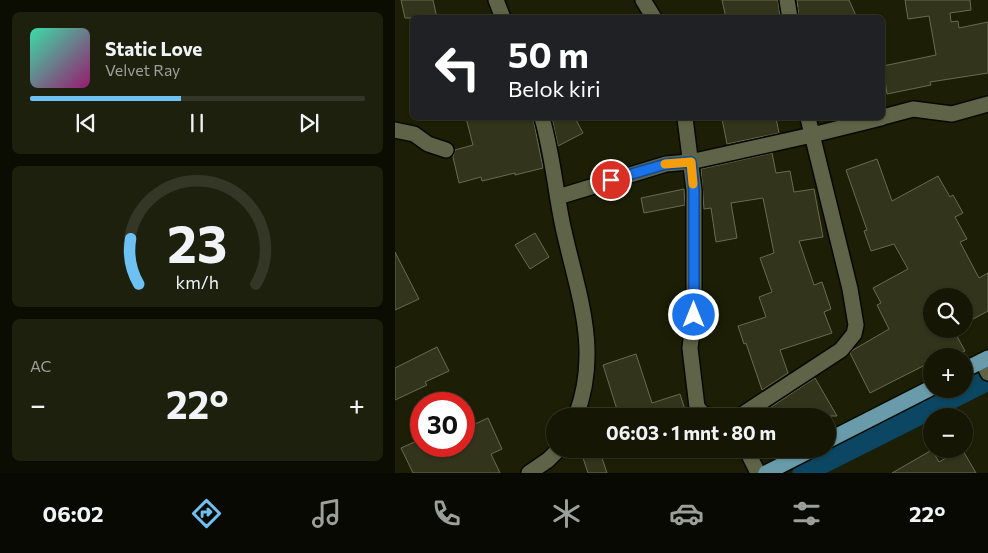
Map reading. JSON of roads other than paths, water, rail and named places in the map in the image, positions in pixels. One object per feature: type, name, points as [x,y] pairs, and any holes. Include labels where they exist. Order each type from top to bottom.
[{"type":"main road","points":[[973,368],[986,364]]},
{"type":"main road","points":[[836,436],[923,392]]},
{"type":"main road","points":[[767,472],[795,458]]},
{"type":"street","points":[[496,0],[502,15]]},
{"type":"street","points":[[643,0],[652,15]]},
{"type":"street","points":[[787,0],[790,15]]},
{"type":"street","points":[[885,116],[913,109],[952,114],[988,104]]},
{"type":"street","points":[[542,120],[559,197],[562,222],[583,312],[588,346],[585,387],[578,408]]},
{"type":"street","points":[[685,120],[694,190],[694,315],[690,348],[698,408]]},
{"type":"street","points":[[752,408],[841,350],[854,334],[856,325],[851,289],[808,120]]},
{"type":"street","points":[[559,197],[666,164],[691,162],[870,120]]},
{"type":"street","points":[[395,130],[414,134],[429,144],[446,150]]},
{"type":"street","points":[[529,473],[550,458]]},
{"type":"street","points":[[754,458],[767,472]]},
{"type":"waterway","points":[[803,473],[988,380]]}]
